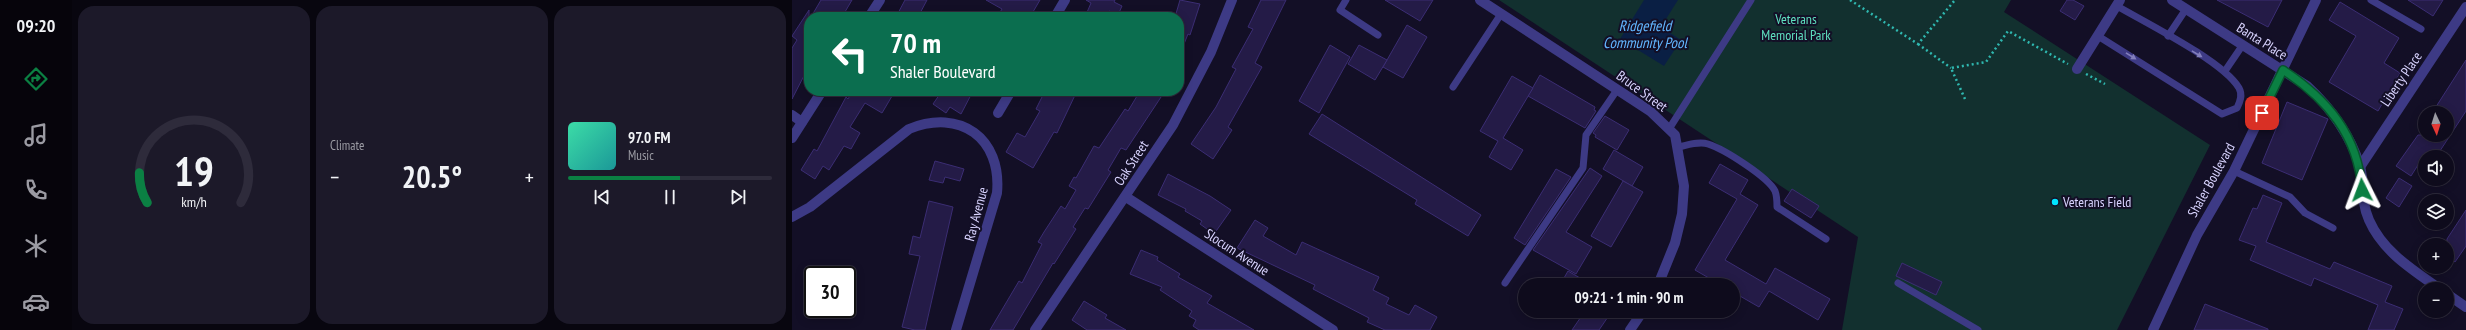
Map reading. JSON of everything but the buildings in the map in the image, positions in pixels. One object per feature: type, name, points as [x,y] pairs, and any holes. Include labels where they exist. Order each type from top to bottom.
[{"type":"street","points":[[872,12],[880,0]]},
{"type":"street","points":[[1058,12],[1065,0]]},
{"type":"street","name":"Oak Street","points":[[1036,330],[1173,125],[1195,84],[1232,0]]},
{"type":"street","name":"Bruce Street","points":[[1480,0],[1650,111],[1675,135],[1684,186],[1682,214],[1675,243],[1661,278]]},
{"type":"street","name":"Banta Place","points":[[2172,0],[2307,86],[2336,117],[2360,167],[2362,202],[2369,220],[2379,238],[2390,252],[2430,282]]},
{"type":"street","name":"Shaler Boulevard","points":[[2153,330],[2197,235],[2234,171],[2316,0]]},
{"type":"street","points":[[2077,69],[2118,3]]},
{"type":"street","name":"Liberty Place","points":[[2360,167],[2466,7]]},
{"type":"street","points":[[792,138],[819,96]]},
{"type":"street","points":[[998,114],[1008,96]]},
{"type":"street","points":[[792,115],[802,122]]},
{"type":"street","name":"Ray Avenue","points":[[792,217],[810,207],[909,129],[922,124],[947,122],[961,125],[973,132],[990,150],[996,164],[999,178],[998,193],[956,330]]},
{"type":"street","name":"Slocum Avenue","points":[[1126,197],[1333,330]]},
{"type":"street","points":[[2454,298],[2465,304]]},
{"type":"street","points":[[1630,330],[1638,318]]},
{"type":"lane","points":[[1346,0],[1340,10],[1378,35]]},
{"type":"lane","points":[[1669,129],[1751,0]]},
{"type":"lane","points":[[2371,0],[2421,29]]},
{"type":"lane","points":[[2098,36],[2222,114],[2237,108],[2241,99],[2240,89],[2225,71],[2118,3]]},
{"type":"lane","points":[[2168,36],[2186,9]]},
{"type":"lane","points":[[1453,87],[1501,14]]},
{"type":"lane","points":[[2225,71],[2242,46]]},
{"type":"lane","points":[[1505,283],[1583,168],[1586,135],[1617,90]]},
{"type":"lane","points":[[1678,147],[1701,143],[1718,148],[1767,180],[1776,192],[1777,207],[1826,239]]},
{"type":"lane","points":[[2234,171],[2290,197],[2305,213],[2333,228]]},
{"type":"lane","points":[[1898,283],[1978,330]]},
{"type":"path","points":[[1850,0],[1918,44],[1951,68],[1965,99]]},
{"type":"path","points":[[1918,44],[1955,0]]},
{"type":"path","points":[[1951,68],[1986,62],[2008,31],[2105,84]]},
{"type":"green space","name":"Veterans Memorial Park","points":[[1499,0],[2011,0],[2004,12],[2210,145],[2117,330],[1842,330],[1858,237]]},
{"type":"water","name":"Ridgefield Community Pool","points":[[1644,0],[1678,0],[1661,27],[1681,40],[1664,66],[1620,39]]},
{"type":"place","name":"Veterans Field","points":[[2055,202]]},
{"type":"route","points":[[2262,113],[2283,70],[2307,86],[2329,108],[2346,135],[2360,167],[2362,190]]}]
